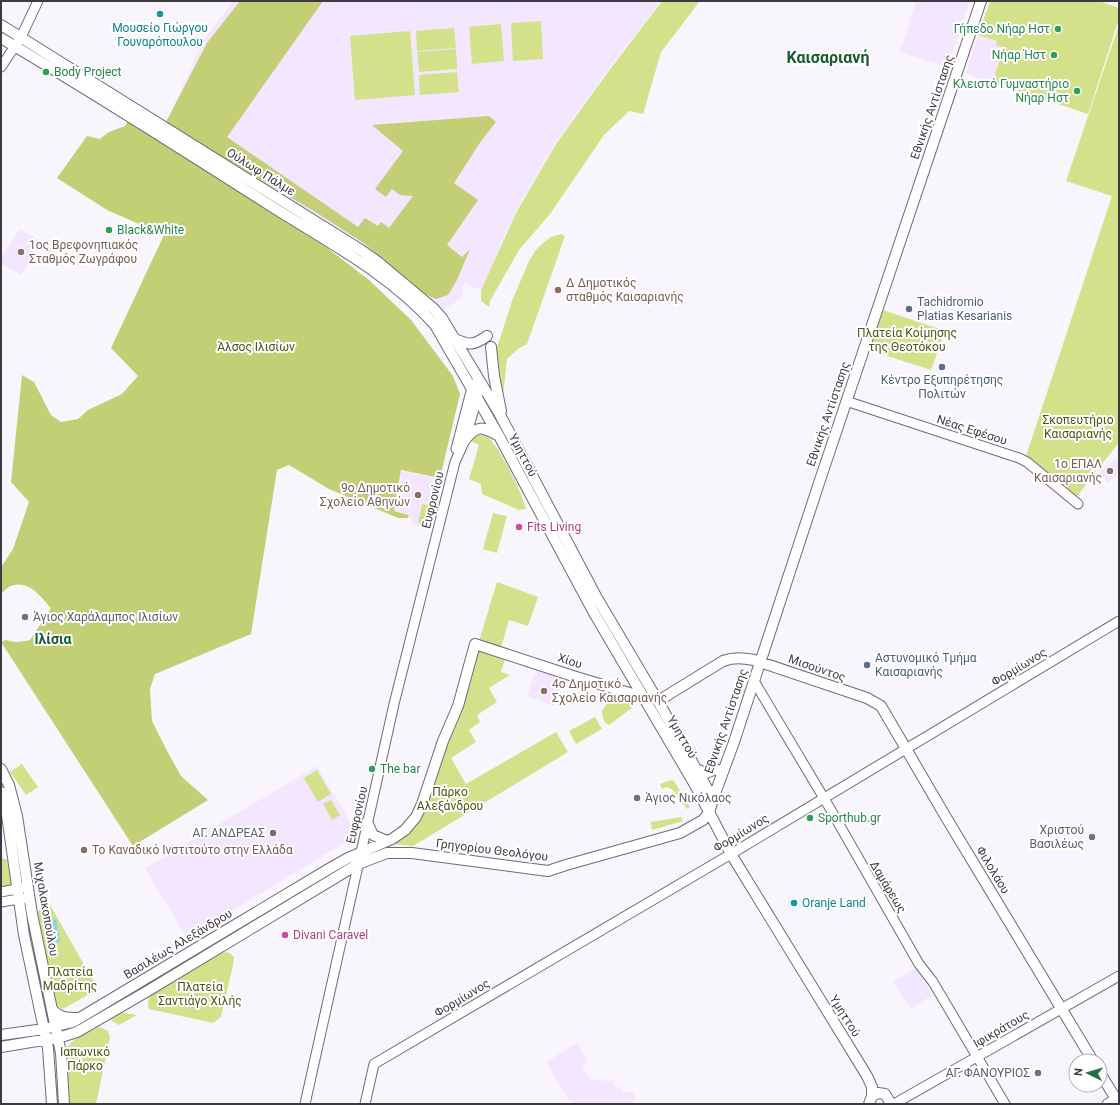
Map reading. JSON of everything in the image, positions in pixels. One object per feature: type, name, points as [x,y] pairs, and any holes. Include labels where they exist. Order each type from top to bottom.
[{"type":"main road","name":"Εθνικής Αντίστασης","points":[[708,799],[734,742],[754,681],[757,661],[974,1]]},
{"type":"main road","name":"Εθνικής Αντίστασης","points":[[709,813],[708,799],[716,770],[757,661],[981,1]]},
{"type":"main road","name":"Ούλωφ Πάλμε","points":[[1,25],[18,42],[373,270],[416,306],[434,325],[471,389]]},
{"type":"main road","name":"Ούλωφ Πάλμε","points":[[1,38],[18,42],[373,258],[433,308],[442,318],[476,375]]},
{"type":"main road","points":[[454,339],[472,344],[477,343],[486,336]]},
{"type":"main road","points":[[491,347],[494,376],[502,419]]},
{"type":"main road","name":"Υμηττού","points":[[476,375],[502,419],[597,598],[658,701],[694,768],[708,799]]},
{"type":"main road","name":"Υμηττού","points":[[471,389],[499,436],[594,614],[692,779],[708,799]]},
{"type":"main road","points":[[465,440],[472,431],[477,429],[490,431],[499,436]]},
{"type":"main road","name":"Χίου","points":[[475,644],[643,698],[658,701]]},
{"type":"main road","name":"Βασιλέως Αλεξάνδρου","points":[[1,1035],[55,1027],[68,1024],[82,1018],[327,870],[360,852],[387,842],[401,834],[416,817],[422,804],[443,741],[462,693],[475,644]]},
{"type":"main road","points":[[658,701],[723,661],[735,658],[757,661]]},
{"type":"main road","name":"Μισούντος","points":[[757,661],[866,698]]},
{"type":"main road","name":"Φιλολάου","points":[[866,698],[881,706],[1088,1053]]},
{"type":"main road","points":[[694,768],[706,773],[716,770]]},
{"type":"main road","name":"Μιχαλακοπούλου","points":[[1,769],[9,785],[15,805],[23,893],[24,935],[48,1048],[52,1104]]},
{"type":"main road","name":"Μιχαλακοπούλου","points":[[1,792],[6,808],[23,893],[58,1038],[62,1060],[64,1104]]},
{"type":"main road","name":"Υμηττού","points":[[709,813],[731,854],[860,1064],[870,1084],[870,1100]]},
{"type":"main road","name":"Γρηγορίου Θεολόγου","points":[[358,864],[387,853],[412,853],[548,871],[680,833],[703,820],[709,813]]},
{"type":"main road","points":[[367,822],[373,835],[387,842]]},
{"type":"main road","name":"Βασιλέως Αλεξάνδρου","points":[[1,1047],[58,1038],[76,1032],[146,992],[358,864]]},
{"type":"main road","points":[[52,1009],[62,1017],[82,1018]]},
{"type":"main road","points":[[1108,1088],[1115,1101]]},
{"type":"main road","points":[[870,1100],[878,1093],[881,1093],[887,1096],[891,1104]]},
{"type":"street","points":[[1,67],[18,42],[38,1]]},
{"type":"street","name":"Ευφρονίου","points":[[305,1104],[394,704],[455,462],[456,450],[471,389],[476,375]]},
{"type":"street","name":"Ευφρονίου","points":[[455,462],[465,440],[482,384]]},
{"type":"street","name":"Νέας Εφέσου","points":[[846,401],[1019,458],[1027,462],[1078,504]]},
{"type":"street","name":"Φορμίωνος","points":[[365,1104],[374,1064],[731,854],[1119,620]]},
{"type":"street","name":"Δαμάρεως","points":[[754,681],[919,964],[933,982],[1005,1104]]},
{"type":"street","points":[[1,892],[23,893]]},
{"type":"street","points":[[1,902],[23,893]]},
{"type":"street","name":"Ιφικράτους","points":[[894,1104],[1119,976]]},
{"type":"shaded area","points":[[233,1],[661,1],[607,71],[555,144],[515,212],[481,290],[464,283],[462,298],[441,311],[369,248],[165,125],[204,40]]},
{"type":"shaded area","points":[[916,1],[970,1],[948,67],[900,52]]},
{"type":"shaded area","points":[[978,35],[997,41],[1004,48],[992,82],[966,74]]},
{"type":"shaded area","name":"1ος Βρεφονηπιακός Σταθμός Ζωγράφου","points":[[20,229],[42,242],[21,275],[1,263],[1,258]]},
{"type":"shaded area","name":"1ο ΕΠΑΛ Καισαριανής","points":[[1119,457],[1119,475],[1107,483],[1101,472],[1102,469]]},
{"type":"shaded area","name":"9ο Δημοτικό Σχολείο Αθηνών","points":[[402,471],[440,479],[430,530],[413,524],[410,514],[395,511]]},
{"type":"shaded area","name":"4ο Δημοτικό Σχολείο Καισαριανής","points":[[537,667],[564,676],[554,706],[527,696]]},
{"type":"shaded area","points":[[317,766],[356,832],[352,838],[187,938],[145,868]]},
{"type":"shaded area","points":[[916,968],[932,995],[911,1009],[893,982]]},
{"type":"shaded area","points":[[577,1043],[588,1062],[582,1066],[590,1080],[614,1081],[616,1087],[622,1088],[621,1091],[635,1093],[633,1104],[577,1104],[570,1102],[546,1062]]},
{"type":"green space","points":[[240,1],[323,1],[227,137],[358,227],[365,218],[378,226],[381,222],[389,228],[413,196],[400,195],[392,189],[386,197],[375,189],[403,151],[372,125],[489,116],[496,122],[481,141],[454,183],[478,200],[447,245],[462,257],[470,249],[457,280],[448,295],[436,299],[422,293],[365,244],[317,213],[166,122],[207,43]]},
{"type":"green space","points":[[662,1],[700,1],[661,52],[643,114],[629,111],[604,135],[550,214],[519,250],[490,301],[489,307],[481,301],[481,290],[516,213],[556,144]]},
{"type":"green space","name":"Νήαρ Ήστ","points":[[990,1],[1099,1],[1119,8],[1119,19],[1088,114],[992,82],[1004,48],[996,45],[997,41],[978,35]]},
{"type":"green space","points":[[541,21],[543,59],[513,61],[511,23]]},
{"type":"green space","points":[[501,24],[504,61],[472,64],[469,27]]},
{"type":"green space","name":"Σκοπευτήριο Καισαριανής","points":[[1119,25],[1119,443],[1076,498],[1026,456],[1112,196],[1066,181]]},
{"type":"green space","points":[[454,28],[456,48],[417,51],[416,31]]},
{"type":"green space","points":[[410,31],[415,95],[355,100],[350,36]]},
{"type":"green space","points":[[456,49],[457,69],[419,72],[417,52]]},
{"type":"green space","points":[[457,72],[459,92],[420,95],[419,75]]},
{"type":"green space","name":"Άλσος Ιλισίων","points":[[130,118],[322,244],[369,280],[411,320],[453,376],[460,394],[440,478],[401,470],[394,511],[409,515],[408,518],[398,518],[329,489],[289,465],[277,470],[251,634],[155,674],[150,689],[152,721],[166,749],[181,776],[208,800],[133,846],[1,642],[6,640],[18,642],[30,640],[51,608],[39,594],[23,585],[17,584],[11,586],[1,594],[1,567],[13,549],[29,502],[11,482],[22,375],[34,382],[51,415],[61,422],[78,419],[88,410],[122,394],[138,376],[111,348],[164,235],[107,210],[57,178],[87,136],[100,139],[109,132],[125,126]]},
{"type":"green space","points":[[561,234],[565,236],[527,344],[518,349],[507,359],[502,405],[495,354],[512,301],[529,261],[535,251],[551,237]]},
{"type":"green space","name":"Πλατεία Κοίμησης της Θεοτόκου","points":[[883,310],[945,331],[931,370],[869,350]]},
{"type":"green space","points":[[476,434],[488,437],[493,442],[516,482],[526,509],[519,510],[482,494],[481,484],[469,479],[479,445],[471,441]]},
{"type":"green space","points":[[422,504],[433,506],[429,525],[418,523]]},
{"type":"green space","points":[[493,513],[507,516],[497,553],[483,549]]},
{"type":"green space","points":[[497,582],[538,597],[528,626],[509,620],[501,648],[479,641]]},
{"type":"green space","name":"Πάρκο Αλεξάνδρου","points":[[476,650],[505,659],[501,672],[510,675],[489,688],[497,702],[477,715],[480,722],[469,730],[476,742],[451,758],[466,784],[556,732],[568,752],[413,846],[394,844],[411,830]]},
{"type":"green space","points":[[610,694],[631,700],[633,707],[609,725],[603,719],[602,710],[605,707]]},
{"type":"green space","points":[[595,717],[602,729],[576,744],[569,731]]},
{"type":"green space","points":[[22,764],[38,787],[26,795],[10,772]]},
{"type":"green space","points":[[317,770],[331,794],[318,802],[304,778]]},
{"type":"green space","points":[[671,780],[674,781],[690,807],[687,809],[672,789],[666,787],[662,789],[660,784]]},
{"type":"green space","points":[[331,800],[340,815],[332,820],[323,804]]},
{"type":"green space","points":[[681,817],[683,821],[652,830],[651,822]]},
{"type":"green space","points":[[1,858],[8,860],[12,884],[10,887],[1,889]]},
{"type":"green space","name":"Πλατεία Μαδρίτης","points":[[50,905],[98,989],[63,1009],[54,1001],[36,916],[38,911]]},
{"type":"green space","name":"Πλατεία Σαντιάγο Χιλής","points":[[226,952],[230,953],[234,957],[233,965],[221,1017],[213,1023],[149,1009],[148,1001],[152,994],[219,954]]},
{"type":"green space","points":[[117,1012],[137,1015],[119,1025],[108,1018]]},
{"type":"green space","name":"Ιαπωνικό Πάρκο","points":[[99,1027],[108,1031],[110,1037],[96,1104],[66,1104],[64,1055],[66,1049],[73,1041]]},
{"type":"water","points":[[49,919],[56,920],[60,941],[52,943],[48,923]]},
{"type":"place","name":"Μουσείο Γιώργου Γουναρόπουλου","points":[[160,14]]},
{"type":"place","name":"Γήπεδο Νήαρ Ηστ","points":[[1058,29]]},
{"type":"place","name":"Νήαρ Ήστ","points":[[1054,55]]},
{"type":"place","name":"Body Project","points":[[46,72]]},
{"type":"place","name":"Κλειστό Γυμναστήριο Νήαρ Ηστ","points":[[1077,91]]},
{"type":"place","name":"Black&White","points":[[109,230]]},
{"type":"place","name":"1ος Βρεφονηπιακός Σταθμός Ζωγράφου","points":[[21,252]]},
{"type":"place","name":"Δ Δημοτικός σταθμός Καισαριανής","points":[[558,290]]},
{"type":"place","name":"Tachidromio Platias Kesarianis","points":[[909,309]]},
{"type":"place","name":"Κέντρο Εξυπηρέτησης Πολιτών","points":[[942,367]]},
{"type":"place","name":"1ο ΕΠΑΛ Καισαριανής","points":[[1110,471]]},
{"type":"place","name":"9ο Δημοτικό Σχολείο Αθηνών","points":[[418,495]]},
{"type":"place","name":"Fits Living","points":[[519,527]]},
{"type":"place","name":"Άγιος Χαράλαμπος Ιλισίων","points":[[25,617]]},
{"type":"place","name":"Αστυνομικό Τμήμα Καισαριανής","points":[[867,665]]},
{"type":"place","name":"4ο Δημοτικό Σχολείο Καισαριανής","points":[[544,691]]},
{"type":"place","name":"The bar","points":[[372,769]]},
{"type":"place","name":"Άγιος Νικόλαος","points":[[637,798]]},
{"type":"place","name":"Sporthub.gr","points":[[810,818]]},
{"type":"place","name":"ΑΓ. ΑΝΔΡΕΑΣ","points":[[273,833]]},
{"type":"place","name":"Χριστού Βασιλέως","points":[[1092,837]]},
{"type":"place","name":"Το Καναδικό Ινστιτούτο στην Ελλάδα","points":[[84,850]]},
{"type":"place","name":"Oranje Land","points":[[794,903]]},
{"type":"place","name":"Divani Caravel","points":[[285,935]]},
{"type":"place","name":"ΑΓ. ΦΑΝΟΥΡΙΟΣ","points":[[1038,1073]]},
{"type":"district","name":"Καισαριανή","points":[[828,57]]},
{"type":"district","name":"Iλίσια","points":[[53,639]]}]
